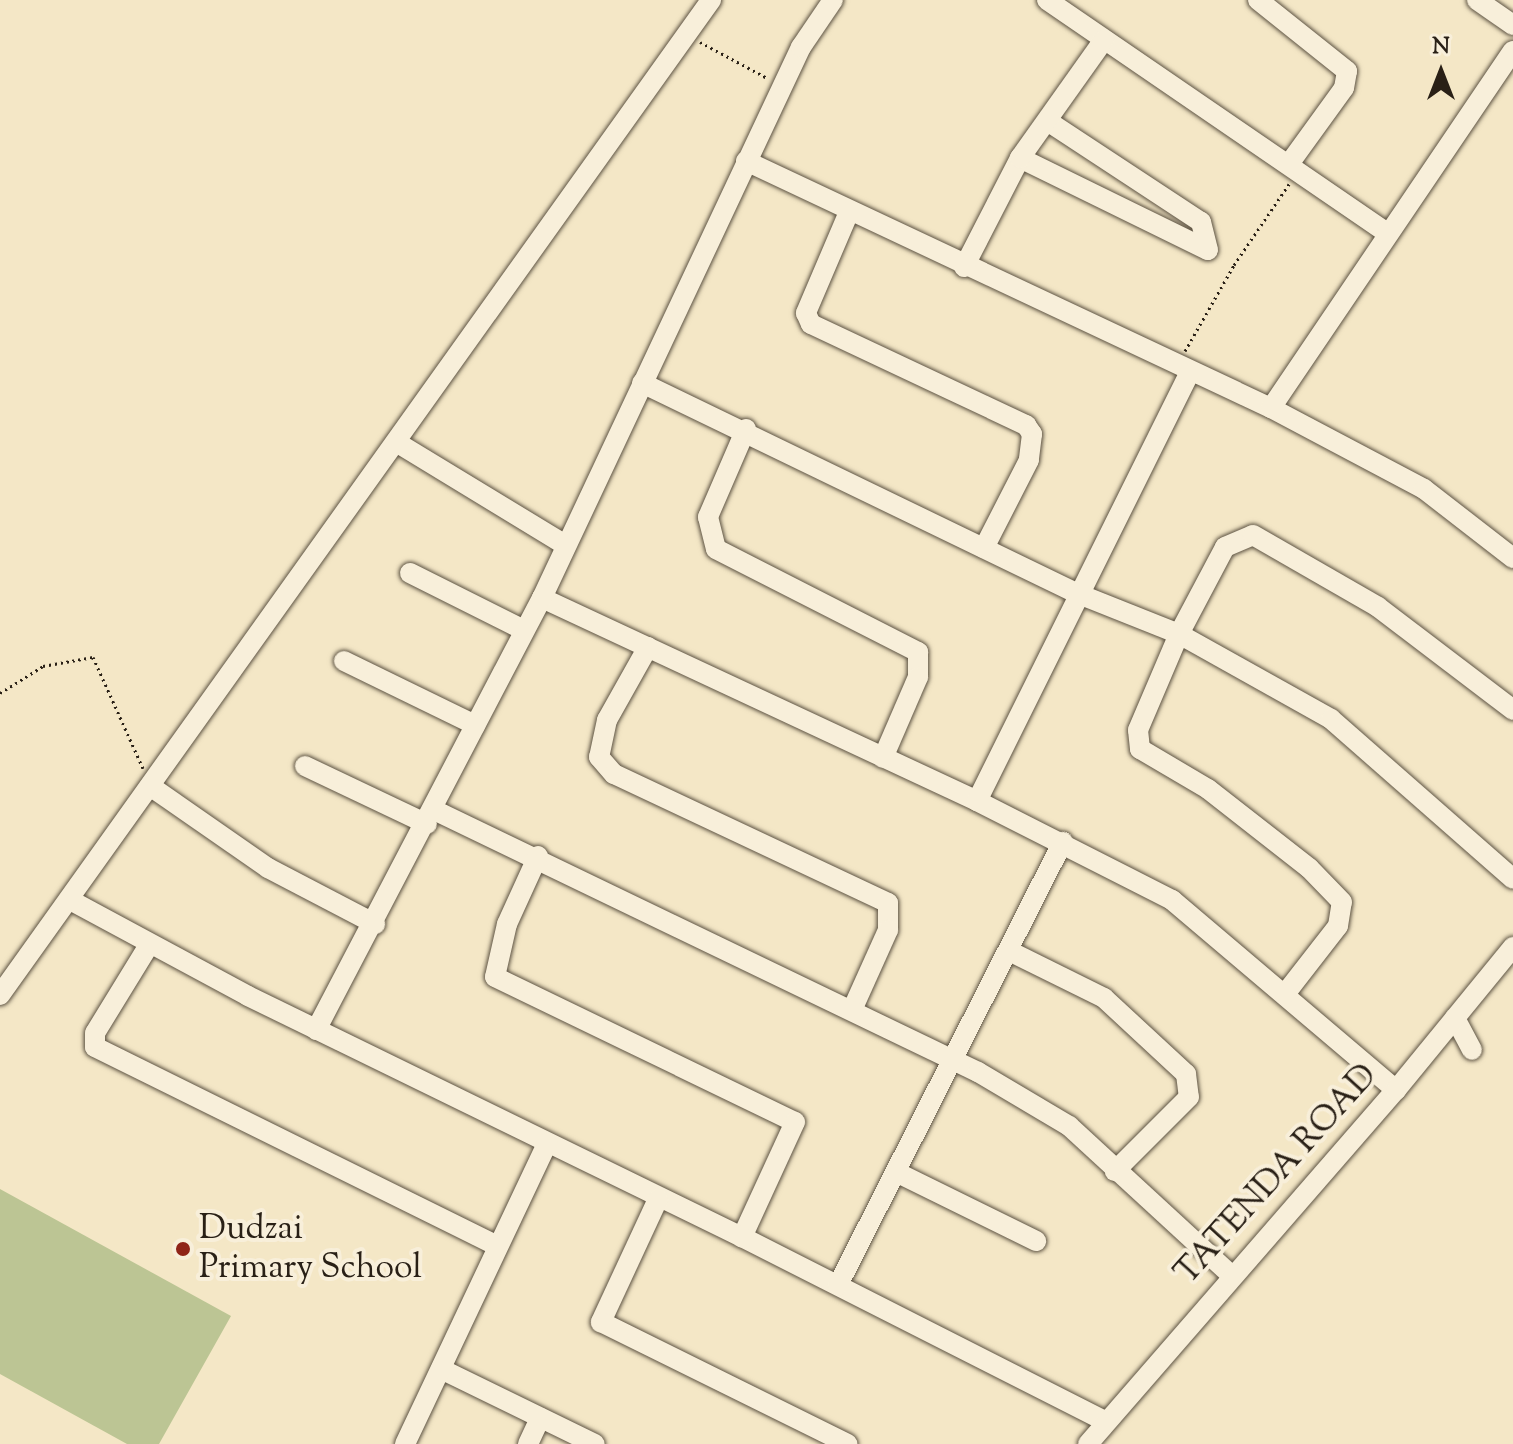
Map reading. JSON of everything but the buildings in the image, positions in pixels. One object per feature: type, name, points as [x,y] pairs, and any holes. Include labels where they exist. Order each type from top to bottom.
[{"type":"street","points":[[0,995],[711,0]]},
{"type":"street","points":[[316,1030],[431,817],[522,629],[542,598],[564,544],[746,161],[783,86],[833,0]]},
{"type":"street","points":[[1047,0],[1386,232]]},
{"type":"street","points":[[1258,0],[1347,71],[1344,88],[1293,167]]},
{"type":"street","points":[[1477,0],[1513,25]]},
{"type":"street","points":[[964,267],[1020,158],[1104,40]]},
{"type":"street","points":[[1271,408],[1386,232],[1513,51]]},
{"type":"street","points":[[1020,158],[1208,250],[1201,222],[1047,121]]},
{"type":"street","points":[[746,161],[964,267],[1271,408],[1424,489],[1513,558]]},
{"type":"street","points":[[849,212],[806,313],[811,324],[1026,425],[1032,434],[1029,460],[984,548]]},
{"type":"street","points":[[977,801],[1081,595],[1184,368]]},
{"type":"street","points":[[642,383],[746,429],[1081,595],[1179,634],[1331,719],[1513,879]]},
{"type":"street","points":[[746,429],[708,517],[716,549],[918,652],[918,677],[883,758]]},
{"type":"street","points":[[396,442],[564,544]]},
{"type":"street","points":[[1285,994],[1338,926],[1342,902],[1309,868],[1208,789],[1140,749],[1138,730],[1179,634],[1225,547],[1253,535],[1378,607],[1513,710]]},
{"type":"street","points":[[410,573],[522,629]]},
{"type":"street","points":[[542,598],[1063,842],[1172,900],[1396,1090]]},
{"type":"street","points":[[648,647],[607,720],[599,757],[614,774],[888,903],[888,930],[853,1008]]},
{"type":"street","points":[[344,661],[475,725]]},
{"type":"street","points":[[305,766],[538,856],[853,1008],[951,1061],[1069,1126],[1230,1274]]},
{"type":"street","points":[[150,786],[245,854],[375,924]]},
{"type":"street","points":[[838,1285],[898,1173],[951,1061],[1063,842]]},
{"type":"street","points":[[538,856],[507,924],[495,977],[795,1122],[742,1237]]},
{"type":"street","points":[[70,900],[149,945],[316,1030],[658,1199],[742,1237],[1104,1421]]},
{"type":"street","points":[[149,945],[95,1033],[95,1047],[498,1246]]},
{"type":"street","name":"TATENDA ROAD","points":[[1088,1444],[1104,1421],[1230,1274],[1396,1090],[1513,947]]},
{"type":"street","points":[[1009,951],[1104,998],[1186,1074],[1189,1097],[1115,1171]]},
{"type":"street","points":[[1455,1018],[1472,1050]]},
{"type":"street","points":[[405,1444],[547,1143]]},
{"type":"street","points":[[898,1173],[1036,1241]]},
{"type":"street","points":[[658,1199],[601,1322],[848,1444]]},
{"type":"street","points":[[441,1369],[595,1444]]},
{"type":"street","points":[[528,1444],[540,1418]]},
{"type":"path","points":[[686,34],[783,86]]},
{"type":"path","points":[[1184,368],[1234,265],[1293,167]]},
{"type":"path","points":[[0,693],[43,666],[93,657],[116,700],[150,786]]},
{"type":"green space","points":[[0,1189],[231,1316],[159,1444],[127,1444],[0,1374]]},
{"type":"place","name":"Dudzai Primary School","points":[[183,1249]]}]
